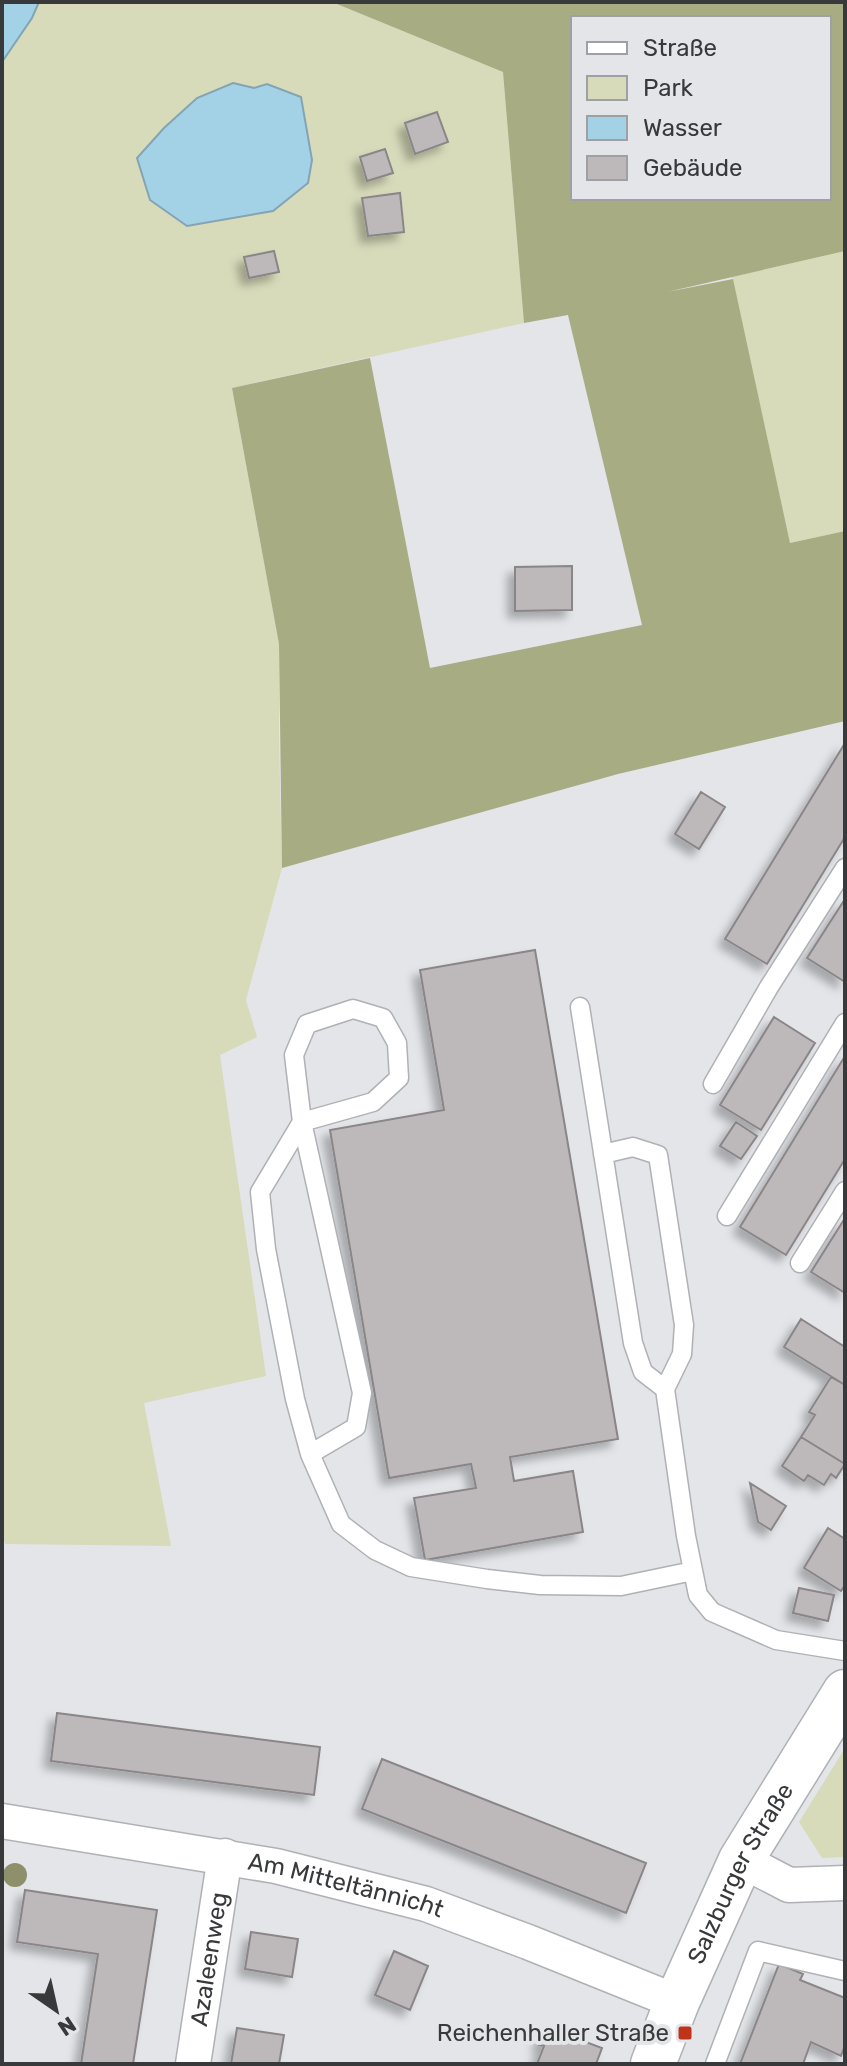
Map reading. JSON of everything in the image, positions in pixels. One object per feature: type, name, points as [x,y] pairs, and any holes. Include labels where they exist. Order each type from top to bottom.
[{"type":"street","name":"Salzburger Straße","points":[[653,2064],[677,2002],[741,1860],[845,1692]]},
{"type":"street","name":"Am Mitteltännicht","points":[[2,1821],[225,1856],[330,1878],[426,1904],[677,2002]]},
{"type":"street","name":"Azaleenweg","points":[[193,2064],[225,1856]]},
{"type":"street","points":[[741,1860],[789,1885],[845,1883]]},
{"type":"lane","points":[[713,1084],[769,987],[845,868]]},
{"type":"lane","points":[[580,1007],[633,1343],[643,1372],[665,1389]]},
{"type":"lane","points":[[310,1454],[356,1427],[362,1393],[302,1122],[294,1055],[307,1024],[353,1009],[383,1018],[397,1043],[399,1078],[373,1102],[302,1122],[260,1192],[266,1249],[295,1399],[310,1454],[341,1524],[375,1550],[411,1567],[487,1579],[540,1585],[621,1586],[693,1571]]},
{"type":"lane","points":[[727,1216],[845,1023]]},
{"type":"lane","points":[[603,1154],[633,1147],[658,1155],[684,1325],[682,1354],[665,1389],[686,1536],[698,1595],[712,1612],[776,1640],[845,1651]]},
{"type":"lane","points":[[800,1263],[845,1191]]},
{"type":"lane","points":[[715,2064],[758,1951],[845,1971]]},
{"type":"green space","points":[[39,2],[332,2],[503,72],[524,323],[232,388],[279,644],[282,868],[246,1000],[257,1037],[220,1055],[266,1376],[144,1403],[171,1546],[5,1544],[2,1532],[2,62],[32,18]],"holes":[[[233,83],[254,88],[138,158],[164,128],[197,98]]]},
{"type":"green space","points":[[332,2],[845,2],[845,251],[667,292],[733,279],[790,543],[845,531],[845,721],[618,774],[282,868],[279,644],[232,388],[370,358],[430,668],[642,625],[568,315],[524,323],[503,72]]},
{"type":"green space","points":[[845,251],[845,531],[790,543],[732,277]]},
{"type":"green space","points":[[845,1748],[845,1857],[822,1858],[799,1822]]},
{"type":"water","points":[[2,2],[39,2],[32,18],[2,62]]},
{"type":"water","points":[[233,83],[254,88],[267,84],[301,97],[312,160],[308,183],[273,211],[187,226],[150,200],[137,158],[197,98]]},
{"type":"building","points":[[437,112],[448,142],[415,154],[405,123]]},
{"type":"building","points":[[385,149],[393,173],[367,181],[360,157]]},
{"type":"building","points":[[400,193],[404,232],[368,236],[362,198]]},
{"type":"building","points":[[274,251],[279,272],[249,278],[244,257]]},
{"type":"building","points":[[572,566],[572,610],[515,611],[515,567]]},
{"type":"building","points":[[845,743],[845,837],[767,964],[725,939]]},
{"type":"building","points":[[701,792],[725,807],[699,849],[675,834]]},
{"type":"building","points":[[845,899],[845,982],[807,958]]},
{"type":"building","points":[[535,950],[618,1439],[510,1457],[514,1481],[573,1471],[583,1532],[425,1560],[414,1498],[476,1488],[471,1464],[389,1478],[330,1130],[444,1110],[420,970]]},
{"type":"building","points":[[774,1017],[815,1043],[761,1130],[720,1105]]},
{"type":"building","points":[[845,1056],[845,1159],[786,1255],[740,1227]]},
{"type":"building","points":[[736,1122],[757,1136],[741,1159],[720,1146]]},
{"type":"building","points":[[845,1218],[845,1293],[811,1272]]},
{"type":"building","points":[[801,1319],[845,1347],[845,1385],[784,1347]]},
{"type":"building","points":[[831,1377],[845,1385],[845,1464],[801,1437],[815,1415],[809,1412]]},
{"type":"building","points":[[801,1437],[845,1464],[836,1478],[831,1474],[824,1485],[808,1475],[804,1481],[782,1466]]},
{"type":"building","points":[[750,1483],[786,1506],[771,1530],[758,1522]]},
{"type":"building","points":[[828,1528],[845,1539],[845,1585],[841,1591],[804,1568]]},
{"type":"building","points":[[799,1588],[834,1595],[828,1621],[793,1613]]},
{"type":"building","points":[[57,1713],[320,1747],[314,1795],[51,1761]]},
{"type":"building","points":[[382,1759],[646,1863],[626,1913],[362,1809]]},
{"type":"building","points":[[25,1890],[157,1910],[133,2064],[81,2064],[98,1954],[17,1942]]},
{"type":"building","points":[[251,1932],[298,1939],[292,1977],[245,1969]]},
{"type":"building","points":[[394,1951],[428,1966],[410,2010],[375,1995]]},
{"type":"building","points":[[779,1964],[803,1974],[800,1980],[845,1998],[845,2045],[841,2056],[811,2042],[803,2064],[740,2064]]},
{"type":"building","points":[[546,2027],[602,2048],[596,2064],[537,2064],[544,2046],[539,2045]]},
{"type":"building","points":[[237,2028],[284,2035],[279,2064],[231,2064]]},
{"type":"place","name":"Reichenhaller Straße","points":[[685,2033]]}]
